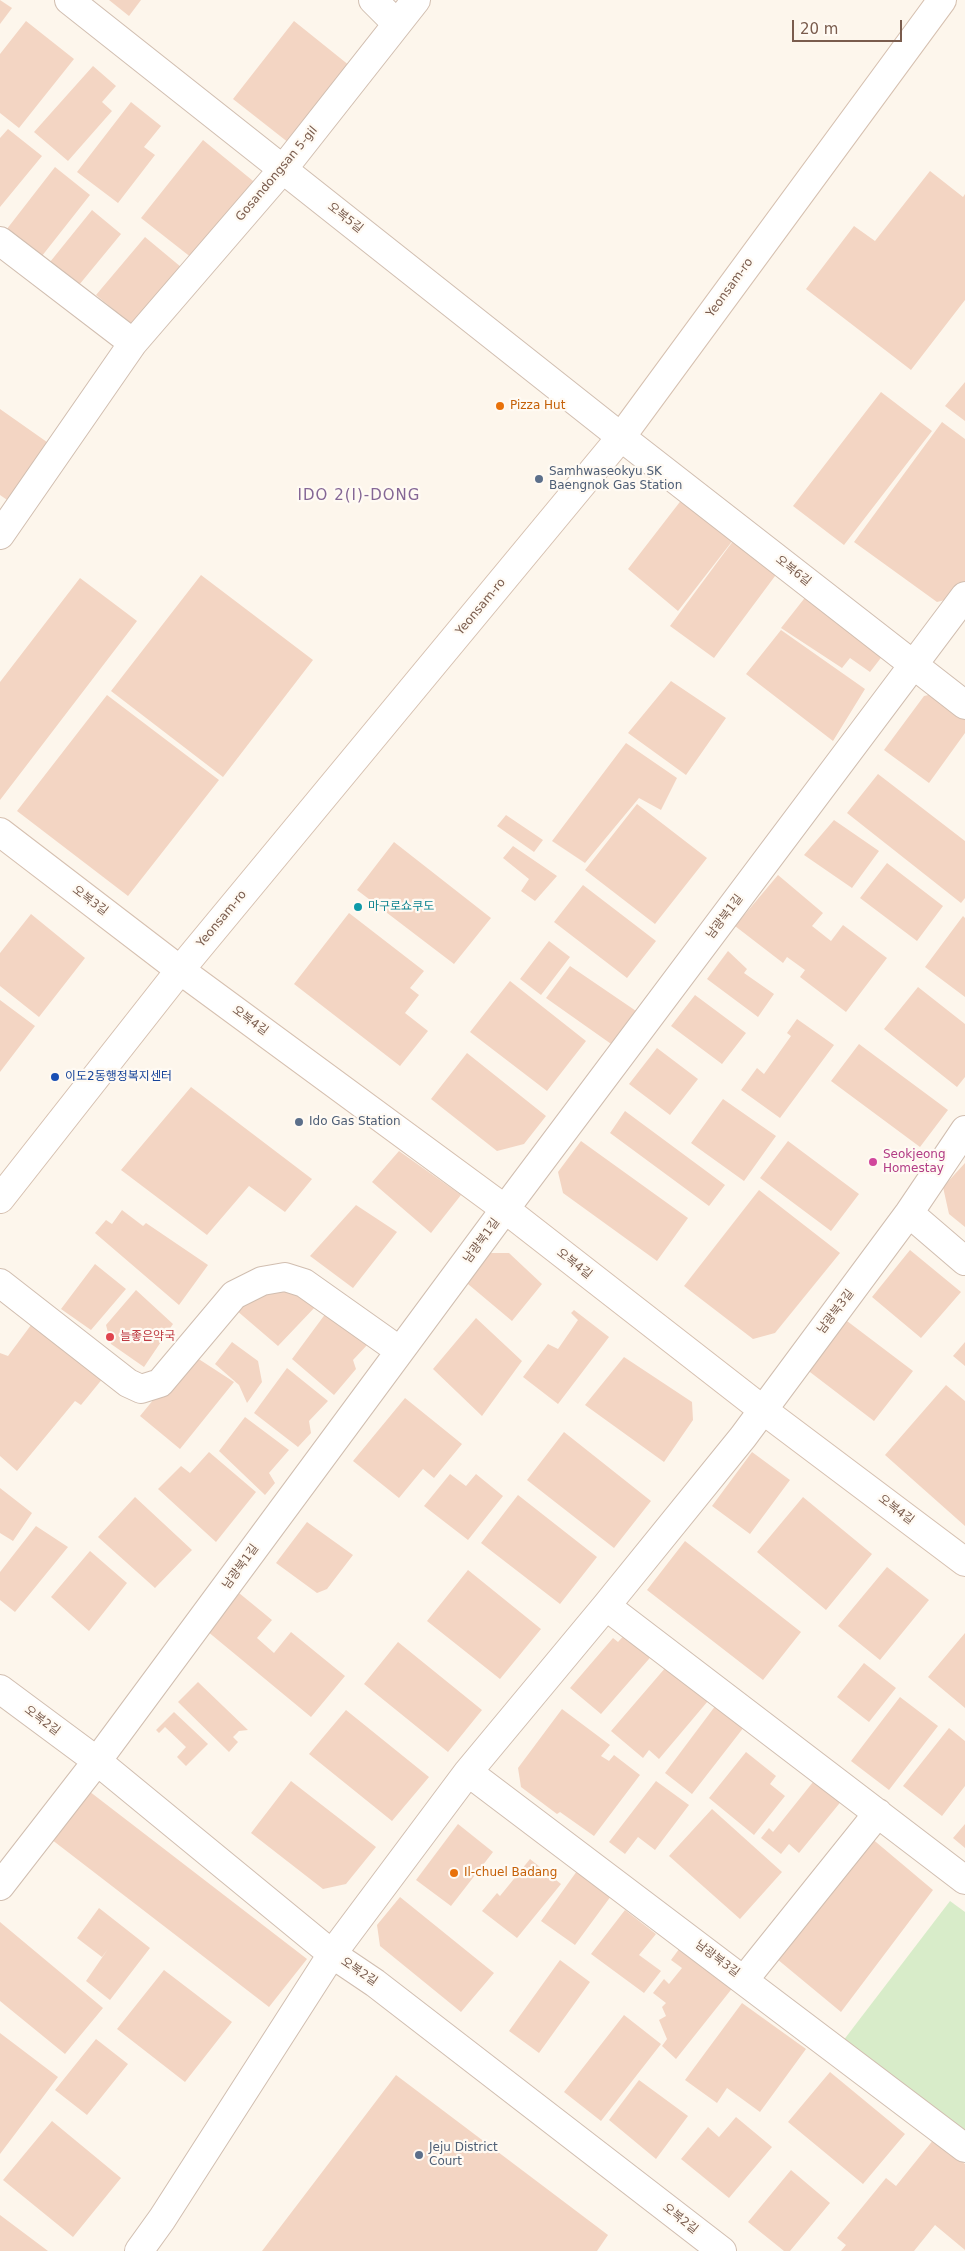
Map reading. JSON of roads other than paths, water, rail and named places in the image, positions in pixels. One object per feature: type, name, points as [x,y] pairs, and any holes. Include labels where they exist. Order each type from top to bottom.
[{"type":"street","name":"오복5길","points":[[69,0],[621,437]]},
{"type":"street","points":[[373,0],[396,24]]},
{"type":"street","name":"Gosandongsan 5-gil","points":[[3,524],[134,343],[283,168],[416,0]]},
{"type":"street","name":"Yeonsam-ro","points":[[0,1199],[180,970],[621,437],[942,0]]},
{"type":"street","points":[[0,241],[134,343]]},
{"type":"street","name":"오복6길","points":[[621,437],[965,705]]},
{"type":"street","name":"남광북1길","points":[[0,1886],[97,1761],[505,1210],[965,596]]},
{"type":"street","name":"오복3길","points":[[0,832],[180,970]]},
{"type":"street","name":"오복4길","points":[[180,970],[505,1210],[762,1410],[965,1562]]},
{"type":"street","name":"남광북3길","points":[[139,2251],[162,2219],[332,1954],[468,1772],[606,1606],[762,1410],[910,1213],[965,1130]]},
{"type":"street","points":[[910,1213],[965,1261]]},
{"type":"street","points":[[0,1283],[128,1383],[141,1388],[160,1383],[234,1295],[262,1281],[285,1277],[304,1284],[400,1351]]},
{"type":"street","points":[[606,1606],[965,1880]]},
{"type":"street","name":"오복2길","points":[[0,1689],[97,1761],[332,1954],[375,1983],[722,2251]]},
{"type":"street","name":"남광북3길","points":[[468,1772],[965,2148]]},
{"type":"street","points":[[744,1980],[878,1812]]},
{"type":"place","name":"Pizza Hut","points":[[500,406]]},
{"type":"place","name":"Samhwaseokyu SK Baengnok Gas Station","points":[[539,479]]},
{"type":"place","name":"마구로쇼쿠도","points":[[358,907]]},
{"type":"place","name":"이도2동행정복지센터","points":[[55,1077]]},
{"type":"place","name":"Ido Gas Station","points":[[299,1122]]},
{"type":"place","name":"Seokjeong Homestay","points":[[873,1162]]},
{"type":"place","name":"늘좋은약국","points":[[110,1337]]},
{"type":"place","name":"Il-chuel Badang","points":[[454,1873]]},
{"type":"place","name":"Jeju District Court","points":[[419,2155]]},
{"type":"district","name":"IDO 2(I)-DONG","points":[[359,496]]}]
